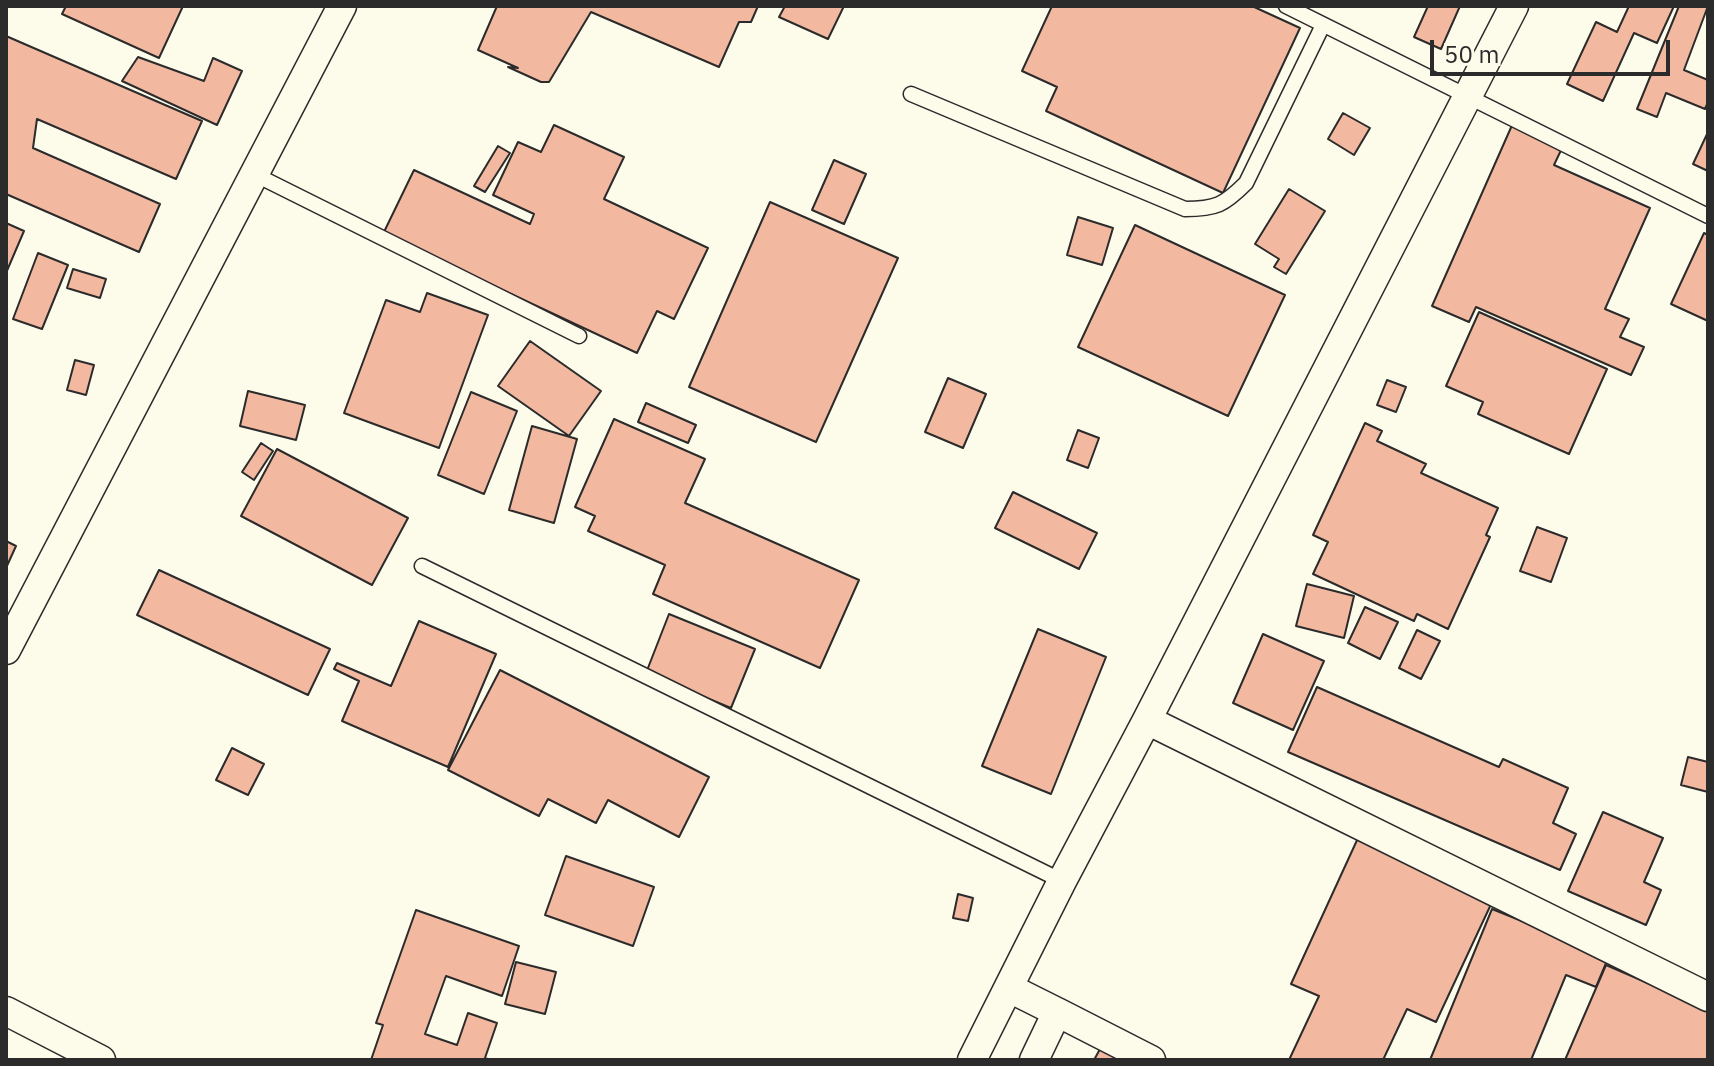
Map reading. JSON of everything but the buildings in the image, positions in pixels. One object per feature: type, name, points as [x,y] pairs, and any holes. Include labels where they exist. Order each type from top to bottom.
[{"type":"street","points":[[6,650],[342,6]]},
{"type":"street","points":[[972,1060],[1514,6]]},
{"type":"street","points":[[1147,720],[1708,997]]},
{"type":"street","points":[[1009,988],[1151,1060]]},
{"type":"street","points":[[6,1011],[101,1060]]},
{"type":"street","points":[[1034,1060],[1057,1012]]},
{"type":"lane","points":[[1286,6],[1708,216]]},
{"type":"lane","points":[[911,94],[1185,209],[1210,209],[1228,201],[1246,183],[1323,25]]},
{"type":"lane","points":[[254,174],[579,336]]},
{"type":"lane","points":[[422,566],[1062,881]]}]
